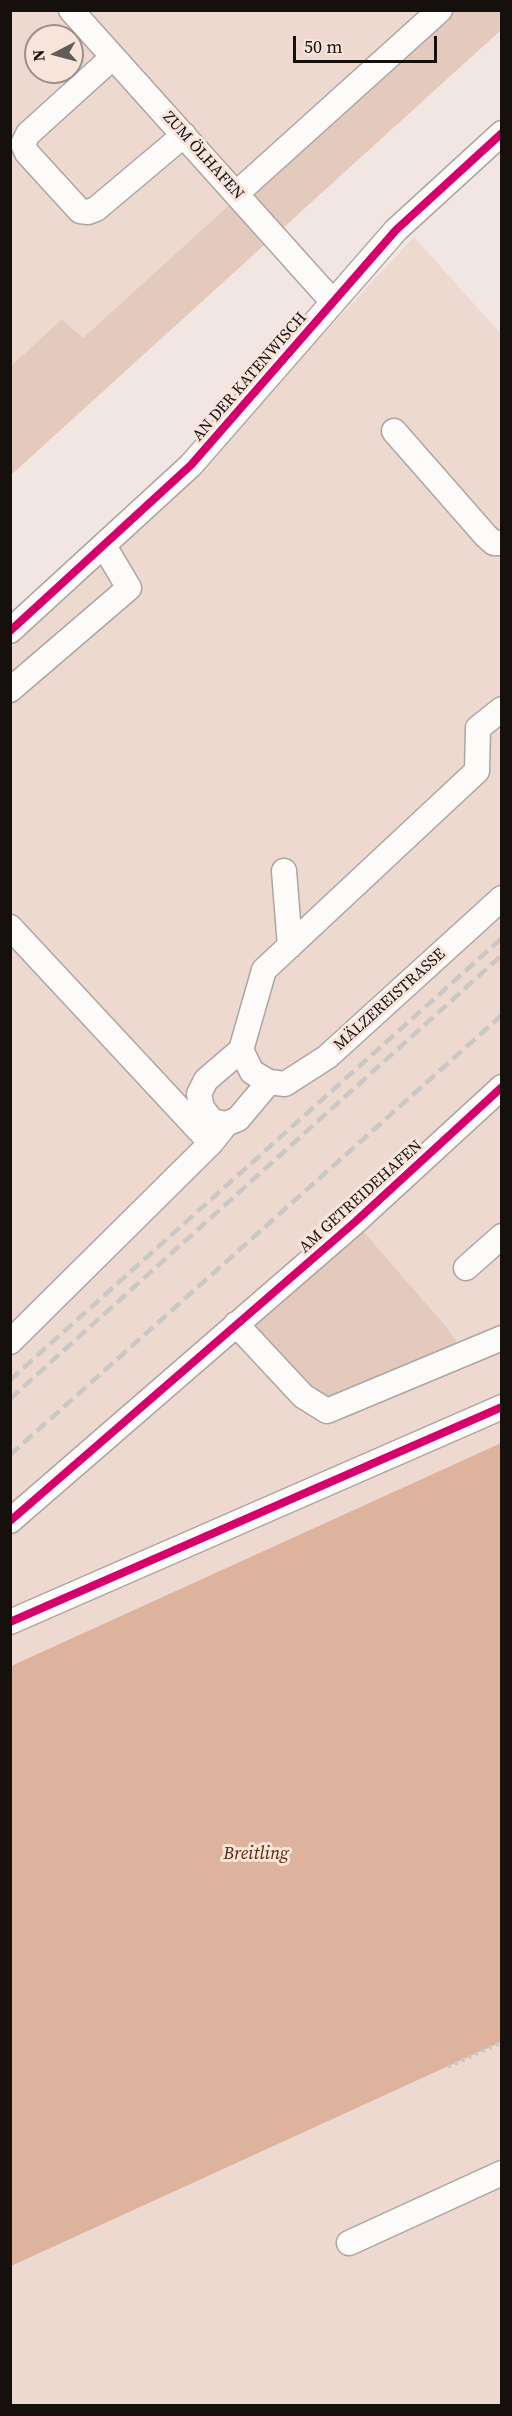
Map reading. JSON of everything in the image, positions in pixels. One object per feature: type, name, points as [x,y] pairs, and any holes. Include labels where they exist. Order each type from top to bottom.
[{"type":"street","name":"ZUM ÖLHAFEN","points":[[71,10],[333,302]]},
{"type":"street","points":[[237,194],[440,10]]},
{"type":"street","points":[[113,57],[28,134],[23,144],[27,153],[80,211],[88,212],[96,209],[184,135]]},
{"type":"street","name":"AN DER KATENWISCH","points":[[10,631],[190,465],[396,230],[501,133]]},
{"type":"street","points":[[394,431],[486,536],[494,543],[501,543]]},
{"type":"street","points":[[10,690],[129,588],[104,546]]},
{"type":"street","points":[[218,1134],[202,1108],[200,1094],[206,1080],[241,1050],[264,970],[477,771],[478,728],[501,709]]},
{"type":"street","points":[[284,871],[290,946]]},
{"type":"street","name":"MÄLZEREISTRASSE","points":[[269,1082],[285,1084],[327,1057],[501,898]]},
{"type":"street","points":[[10,927],[218,1134]]},
{"type":"street","points":[[10,1342],[218,1134],[238,1119],[269,1082],[252,1072],[241,1050]]},
{"type":"street","name":"AM GETREIDEHAFEN","points":[[10,1521],[60,1481],[236,1324],[355,1222],[501,1087]]},
{"type":"street","points":[[466,1268],[501,1236]]},
{"type":"street","points":[[236,1324],[303,1396],[327,1411],[501,1338]]},
{"type":"street","points":[[10,1622],[501,1407]]},
{"type":"street","points":[[349,2243],[501,2173]]},
{"type":"path","points":[[448,2067],[501,2042]]},
{"type":"shaded area","points":[[11,11],[442,11],[83,338],[62,319],[11,366]]},
{"type":"shaded area","points":[[442,11],[501,11],[501,30],[11,475],[11,366],[62,319],[83,338]]},
{"type":"shaded area","points":[[414,237],[501,334],[501,1443],[11,1666],[11,648],[153,517]]},
{"type":"shaded area","points":[[355,1222],[448,1329],[465,1354],[327,1411],[236,1324]]},
{"type":"shaded area","points":[[501,2042],[501,2405],[11,2405],[10,2266]]},
{"type":"water","name":"Breitling","points":[[501,1443],[501,2042],[11,2266],[11,1666]]},
{"type":"railway","points":[[10,1380],[502,938]]},
{"type":"railway","points":[[10,1399],[502,955]]},
{"type":"railway","points":[[10,1455],[502,1015]]},
{"type":"cycle path","points":[[10,631],[191,465],[396,230],[502,133]]},
{"type":"cycle path","points":[[10,1521],[355,1222],[502,1087]]},
{"type":"cycle path","points":[[10,1622],[502,1407]]}]
